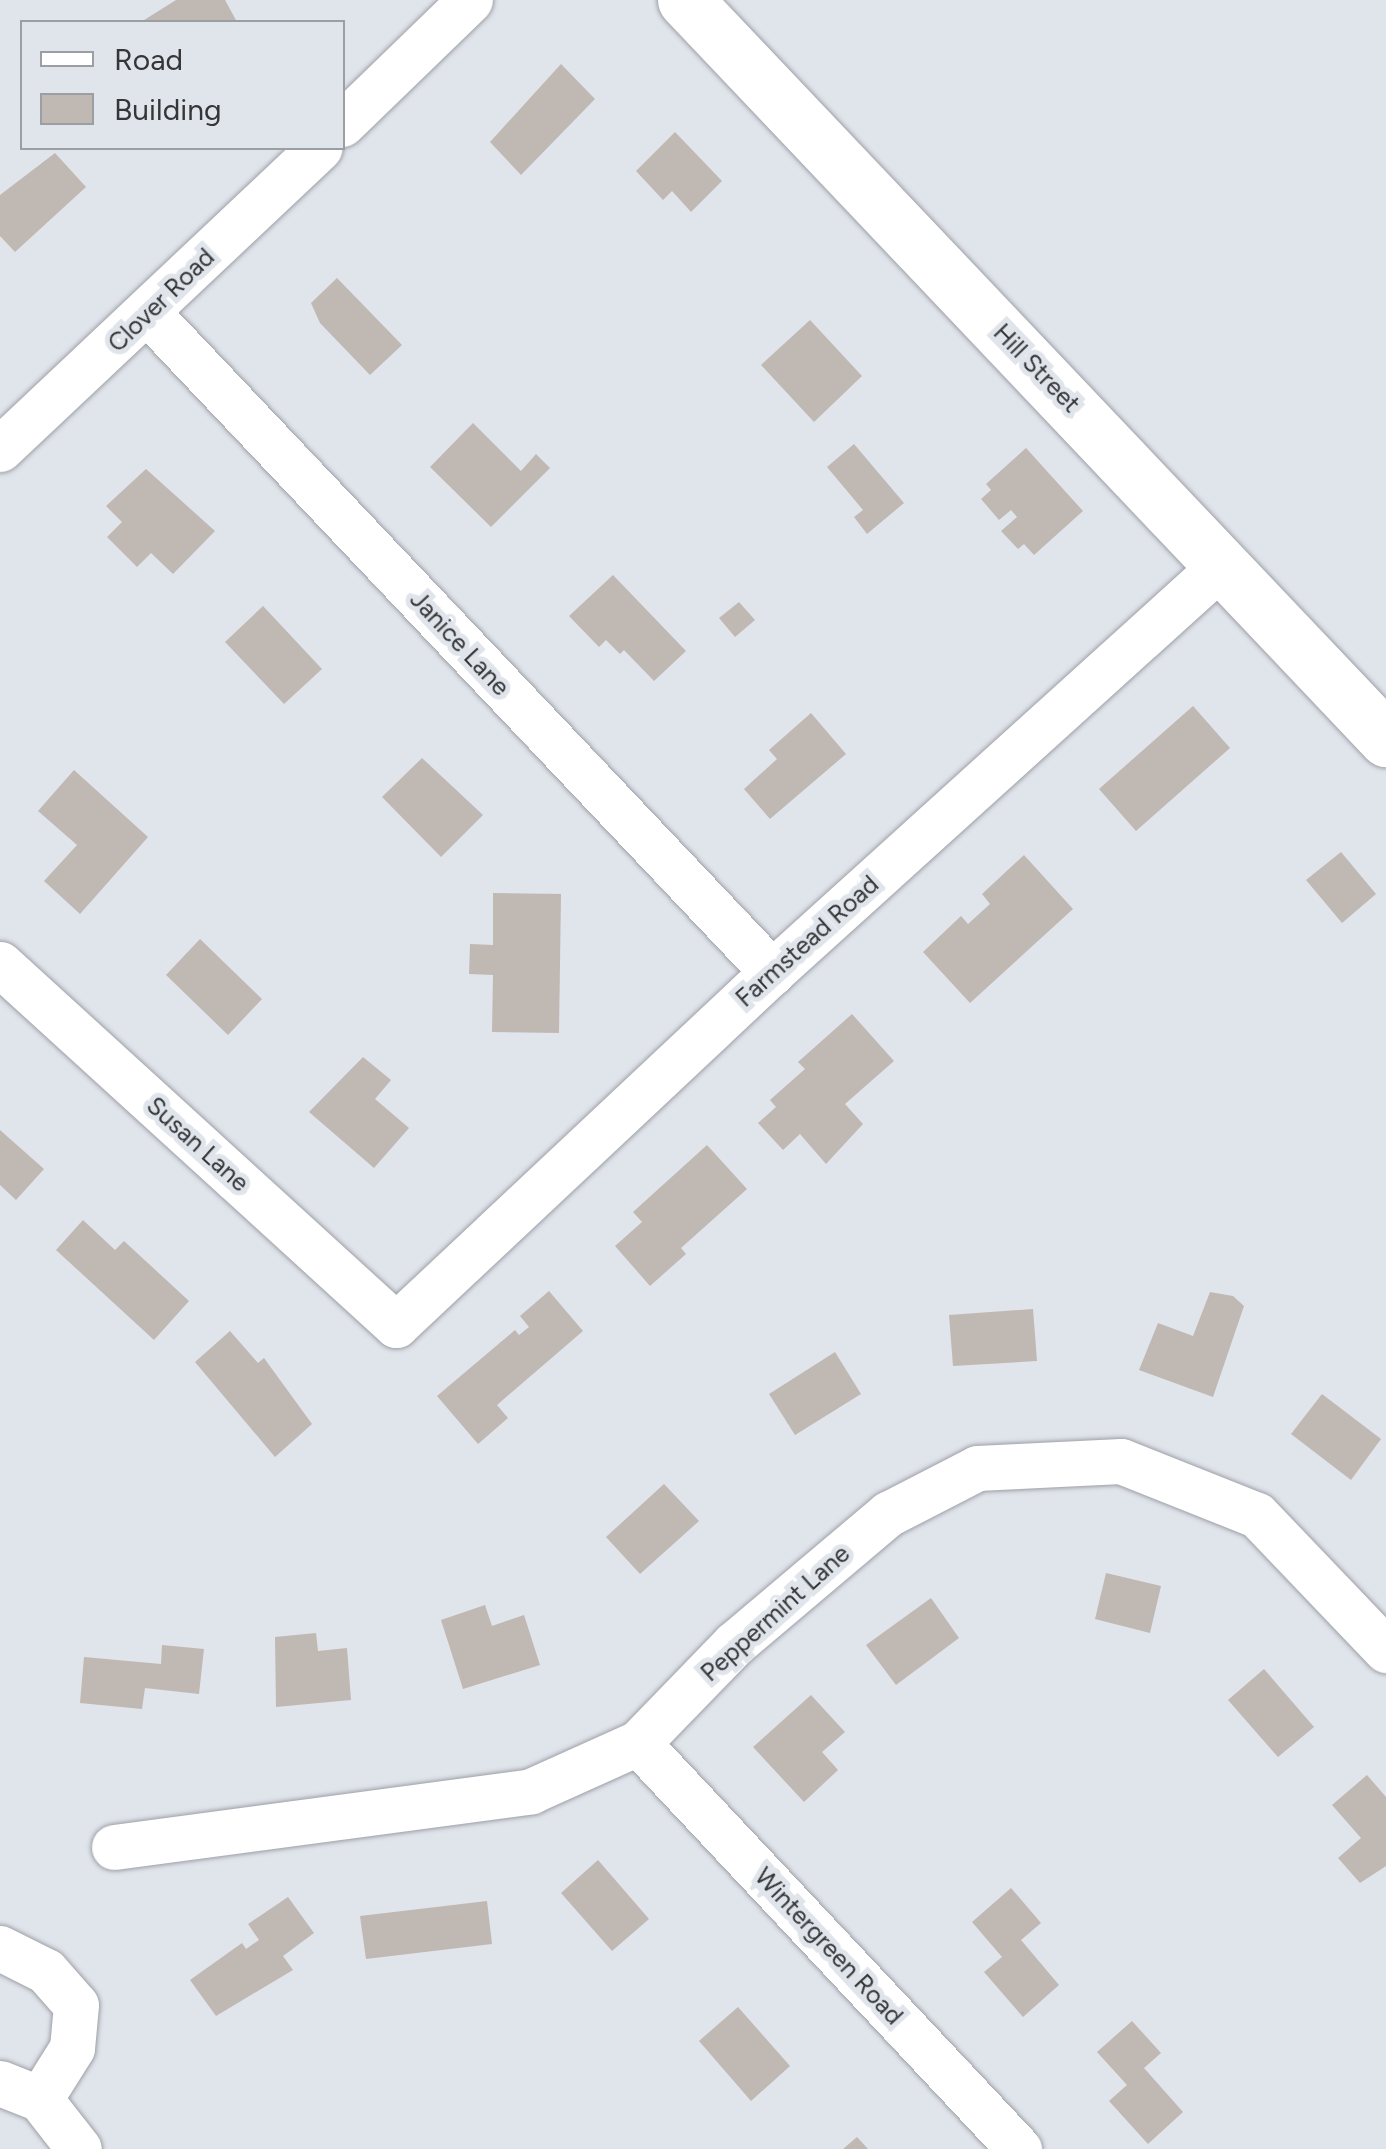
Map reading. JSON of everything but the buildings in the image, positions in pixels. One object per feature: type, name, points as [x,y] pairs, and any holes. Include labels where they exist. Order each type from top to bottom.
[{"type":"street","points":[[345,121],[470,0]]},
{"type":"street","name":"Hill Street","points":[[685,0],[1224,562],[1386,739]]},
{"type":"street","name":"Clover Road","points":[[0,449],[148,314],[316,150]]},
{"type":"street","name":"Janice Lane","points":[[148,314],[772,972]]},
{"type":"street","name":"Farmstead Road","points":[[396,1324],[772,972],[1224,562]]},
{"type":"street","name":"Susan Lane","points":[[0,964],[396,1324]]},
{"type":"street","name":"Peppermint Lane","points":[[114,1847],[532,1792],[638,1743],[734,1644],[888,1514],[977,1468],[1121,1460],[1257,1515],[1386,1650]]},
{"type":"street","name":"Wintergreen Road","points":[[638,1743],[1020,2149]]},
{"type":"street","points":[[0,1948],[46,1971],[76,2005],[72,2048],[20,2091],[79,2149]]}]
